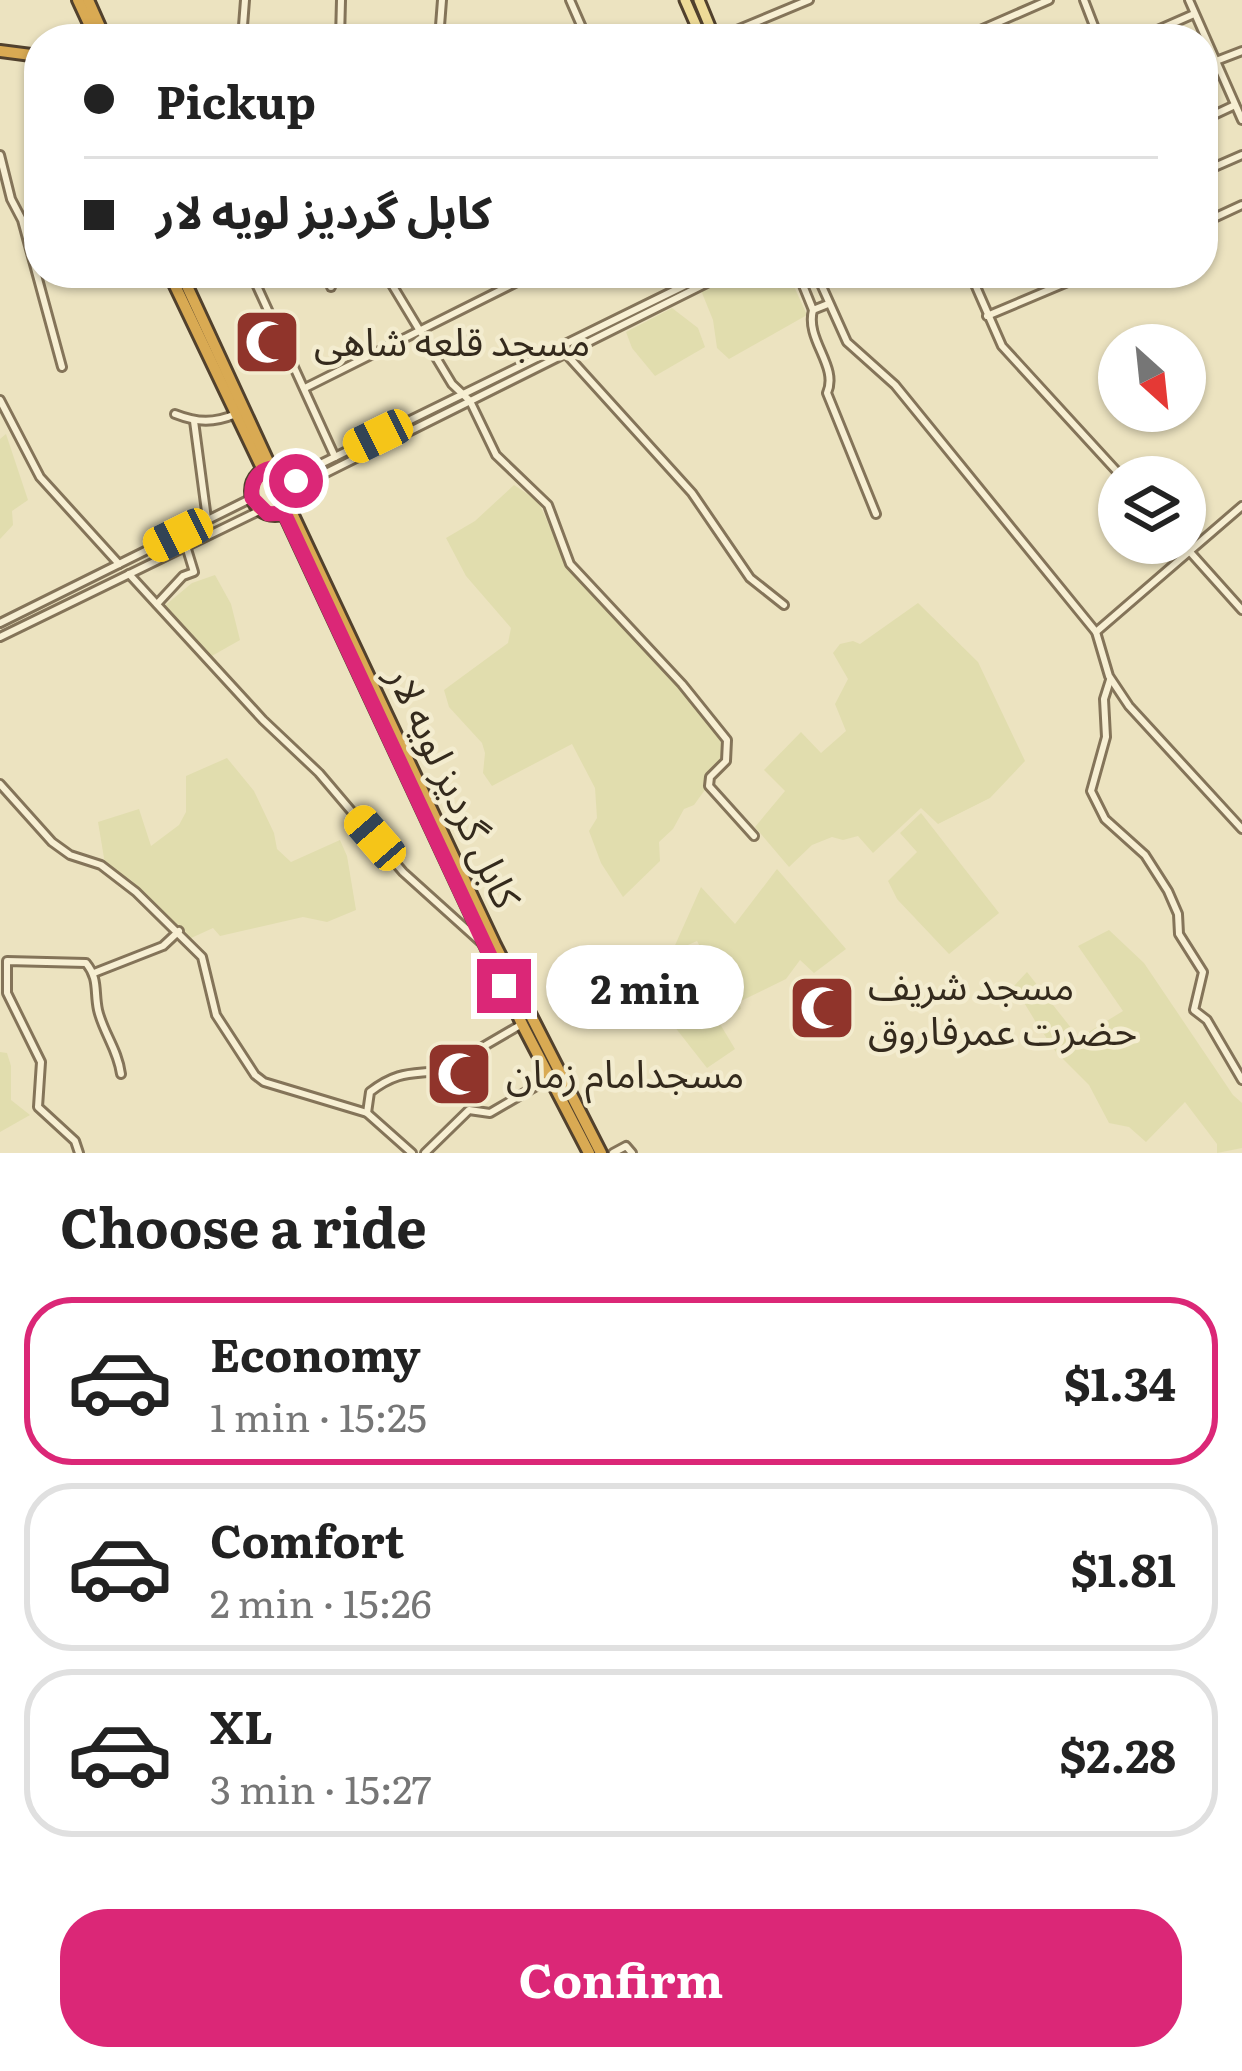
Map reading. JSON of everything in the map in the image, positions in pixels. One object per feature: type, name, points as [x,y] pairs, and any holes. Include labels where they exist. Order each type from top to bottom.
[{"type":"highway","points":[[176,288],[267,469]]},
{"type":"highway","points":[[188,288],[267,469]]},
{"type":"highway","points":[[267,469],[286,470],[296,482],[298,496],[287,511],[261,510],[252,498],[253,482],[267,469]]},
{"type":"highway","name":"کابل گردیز لویه لار","points":[[287,511],[522,1024],[590,1153]]},
{"type":"highway","name":"کابل گردیز لویه لار","points":[[287,511],[495,945],[601,1153]]},
{"type":"street","points":[[751,24],[809,0]]},
{"type":"street","points":[[994,24],[1049,0]]},
{"type":"street","points":[[1189,0],[1199,24]]},
{"type":"street","points":[[1172,24],[1195,14]]},
{"type":"street","points":[[1218,70],[1242,120]]},
{"type":"street","points":[[1218,113],[1235,105]]},
{"type":"street","points":[[0,154],[24,236]]},
{"type":"street","points":[[39,288],[62,367]]},
{"type":"street","points":[[258,288],[335,457]]},
{"type":"street","points":[[393,288],[418,332],[470,401],[496,454],[548,505],[570,564],[682,684],[727,740],[726,761],[710,777],[709,787],[754,836]]},
{"type":"street","points":[[304,388],[505,288]]},
{"type":"street","points":[[296,482],[335,457],[681,288]]},
{"type":"street","points":[[296,482],[698,288]]},
{"type":"street","points":[[804,288],[813,310],[810,326],[831,377],[827,393],[876,514]]},
{"type":"street","points":[[822,288],[847,342],[895,385],[1096,632],[1110,689],[1104,699],[1106,736],[1091,791],[1105,819],[1145,855],[1168,891],[1180,934],[1203,972],[1193,1010],[1207,1020],[1242,1079]]},
{"type":"street","points":[[976,288],[1002,346],[1103,456]]},
{"type":"street","points":[[987,316],[1053,288]]},
{"type":"street","points":[[813,310],[827,304]]},
{"type":"street","points":[[566,353],[692,493],[750,578],[784,605]]},
{"type":"street","points":[[0,400],[40,477],[119,564]]},
{"type":"street","points":[[175,414],[194,422],[218,422],[236,414]]},
{"type":"street","points":[[194,422],[207,521]]},
{"type":"street","points":[[0,622],[252,498]]},
{"type":"street","points":[[1206,538],[1242,506]]},
{"type":"street","points":[[0,637],[261,510]]},
{"type":"street","points":[[157,604],[183,576],[194,572],[186,546]]},
{"type":"street","points":[[1096,632],[1176,564]]},
{"type":"street","points":[[1201,564],[1242,610]]},
{"type":"street","points":[[129,574],[263,720],[319,773],[403,872],[487,947]]},
{"type":"street","points":[[1109,676],[1129,706],[1242,829]]},
{"type":"street","points":[[0,784],[52,842],[70,855],[100,865],[179,931],[202,957],[217,1015],[255,1075],[264,1082],[367,1113],[412,1153]]},
{"type":"street","points":[[94,973],[163,946],[179,931]]},
{"type":"street","points":[[79,1153],[75,1141],[38,1107],[41,1063],[7,993],[7,961],[86,963],[94,973],[98,1012],[119,1058],[121,1074]]},
{"type":"street","points":[[367,1113],[370,1092],[386,1080],[402,1072],[456,1067],[522,1024]]},
{"type":"street","points":[[424,1153],[469,1110],[490,1113],[550,1078]]},
{"type":"street","points":[[613,1153],[626,1146],[632,1153]]},
{"type":"shaded area","points":[[700,288],[795,288],[807,315],[729,359],[717,348],[713,320]]},
{"type":"shaded area","points":[[672,308],[698,328],[705,347],[655,376],[632,348],[626,332]]},
{"type":"shaded area","points":[[6,434],[28,500],[12,511],[13,525],[0,539],[0,439]]},
{"type":"shaded area","points":[[514,485],[538,501],[570,571],[687,686],[724,743],[728,758],[659,842],[660,861],[623,897],[601,863],[589,831],[597,818],[595,788],[572,744],[492,786],[483,773],[482,743],[449,707],[444,690],[508,643],[511,628],[466,576],[446,538],[475,521]]},
{"type":"shaded area","points":[[215,575],[231,604],[240,640],[210,657],[162,608],[192,583]]},
{"type":"shaded area","points":[[918,603],[978,662],[1025,761],[990,798],[938,824],[921,808],[873,853],[858,836],[832,837],[812,845],[789,867],[755,827],[785,791],[764,770],[801,732],[821,753],[846,731],[835,704],[848,679],[833,653],[840,644],[860,644]]},
{"type":"shaded area","points":[[227,758],[254,791],[277,849],[291,862],[340,840],[356,910],[327,922],[303,917],[220,936],[213,928],[189,939],[131,880],[105,864],[98,822],[139,809],[151,846],[179,825],[186,812],[186,776]]},
{"type":"shaded area","points":[[921,813],[999,913],[949,954],[897,899],[888,881],[917,852],[900,833]]},
{"type":"shaded area","points":[[777,869],[846,949],[814,973],[800,960],[786,979],[739,1002],[741,1009],[717,1019],[735,1049],[707,1068],[656,1003],[711,967],[697,941],[672,952],[701,887],[735,924]]},
{"type":"shaded area","points":[[1109,930],[1144,963],[1242,1103],[1242,1148],[1217,1153],[1217,1144],[1185,1102],[1146,1142],[1129,1127],[1109,1123],[1089,1085],[1056,1052],[1037,1024],[1014,986],[1027,972],[1079,1038],[1123,1011],[1078,946]]},
{"type":"shaded area","points":[[0,1052],[7,1053],[11,1066],[11,1100],[30,1115],[0,1132]]},
{"type":"place","name":"مسجد قلعه شاهی","points":[[267,342]]},
{"type":"place","name":"مسجد شریف حضرت عمرفاروق","points":[[822,1008]]},
{"type":"place","name":"مسجدامام زمان","points":[[459,1074]]},
{"type":"route","points":[[296,481],[278,467],[263,470],[253,482],[252,498],[268,514],[284,513],[504,986]]}]
